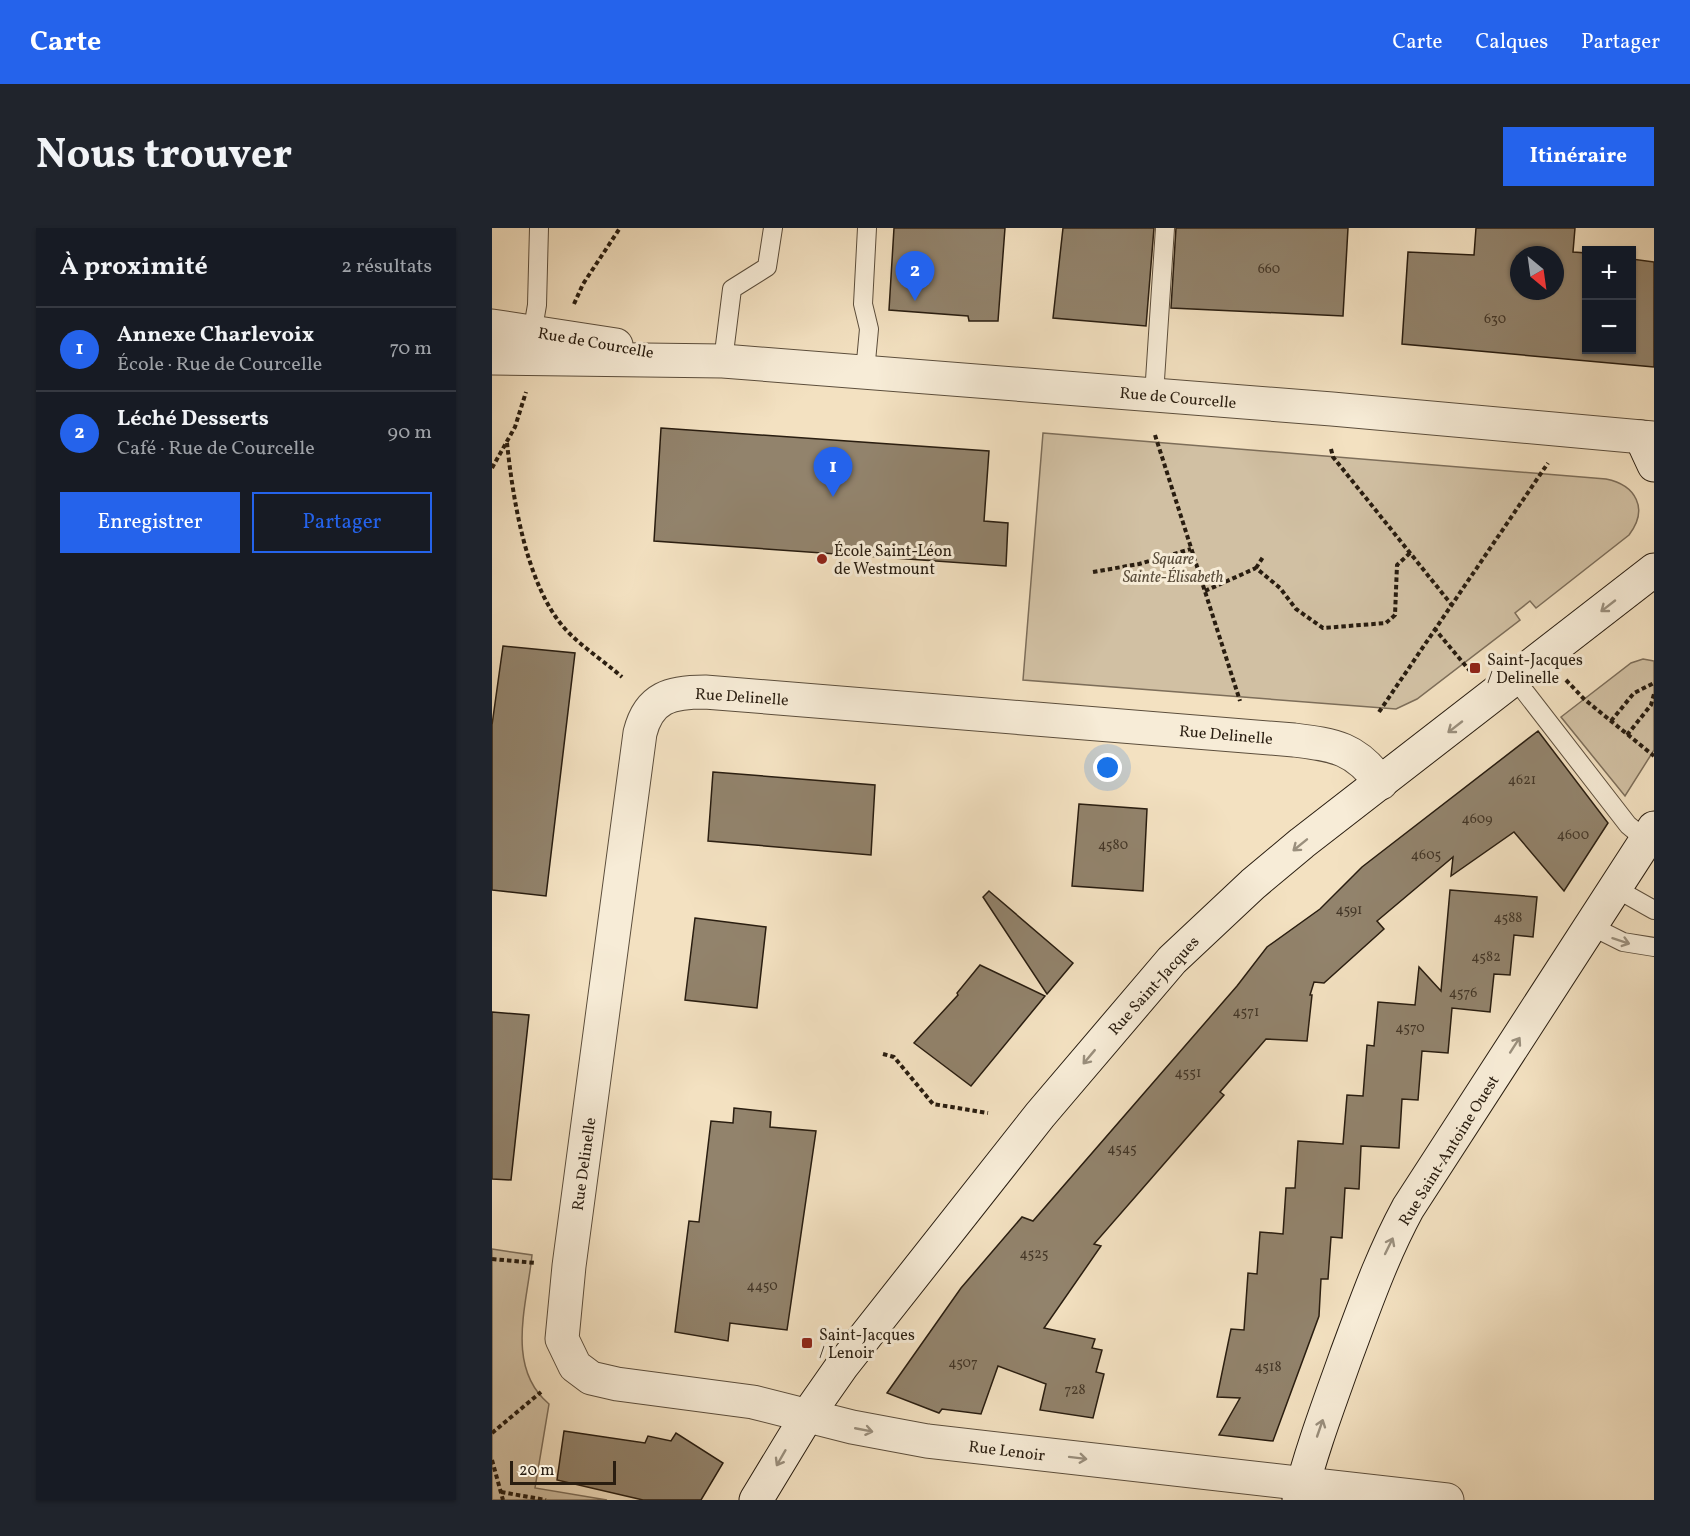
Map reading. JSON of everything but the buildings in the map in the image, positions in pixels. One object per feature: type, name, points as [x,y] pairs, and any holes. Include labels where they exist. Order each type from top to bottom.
[{"type":"street","name":"Rue de Courcelle","points":[[492,326],[529,358]]},
{"type":"street","name":"Rue de Courcelle","points":[[492,358],[712,361],[866,372],[1154,395],[1650,447]]},
{"type":"street","name":"Rue Saint-Jacques","points":[[756,1500],[807,1416],[842,1366],[1040,1115],[1172,960],[1253,884],[1381,783],[1524,691],[1654,570]]},
{"type":"street","name":"Rue Delinelle","points":[[575,1366],[562,1339],[569,1266],[640,733],[647,712],[658,701],[677,694],[705,692],[1294,740],[1336,747],[1353,753],[1381,783]]},
{"type":"street","name":"Rue Saint-Antoine Ouest","points":[[1301,1492],[1319,1430],[1369,1291],[1390,1242],[1408,1208],[1650,834]]},
{"type":"street","name":"Rue Lenoir","points":[[575,1366],[601,1382],[753,1402],[867,1431],[927,1441],[1301,1492],[1447,1500]]},
{"type":"lane","points":[[529,358],[537,305],[539,228]]},
{"type":"lane","points":[[712,361],[732,289],[767,267],[773,228]]},
{"type":"lane","points":[[866,372],[869,328],[863,304],[867,228]]},
{"type":"lane","points":[[1154,395],[1165,228]]},
{"type":"lane","points":[[1524,691],[1628,825],[1650,834]]},
{"type":"lane","points":[[1615,888],[1654,910]]},
{"type":"lane","points":[[1591,926],[1623,942],[1654,947]]},
{"type":"path","points":[[572,307],[620,228]]},
{"type":"path","points":[[492,468],[521,412],[529,358]]},
{"type":"path","points":[[1155,435],[1240,701]]},
{"type":"path","points":[[507,442],[514,501],[522,533],[534,570],[552,610],[570,634],[622,677]]},
{"type":"path","points":[[1332,449],[1333,457],[1451,604]]},
{"type":"path","points":[[1379,712],[1434,628],[1548,466]]},
{"type":"path","points":[[1093,572],[1139,564],[1191,549]]},
{"type":"path","points":[[1256,568],[1280,588],[1296,609],[1323,628],[1386,623],[1395,615],[1397,565],[1410,554]]},
{"type":"path","points":[[1205,591],[1256,568],[1263,557]]},
{"type":"path","points":[[1434,628],[1470,672]]},
{"type":"path","points":[[1524,691],[1574,671]]},
{"type":"path","points":[[1611,721],[1634,693],[1654,683]]},
{"type":"path","points":[[1571,686],[1654,756]]},
{"type":"path","points":[[1627,735],[1651,705],[1654,694]]},
{"type":"path","points":[[883,1054],[894,1057],[933,1104],[988,1113]]},
{"type":"path","points":[[492,1259],[536,1263]]},
{"type":"path","points":[[492,1433],[541,1392]]},
{"type":"path","points":[[492,1460],[503,1500]]},
{"type":"path","points":[[501,1492],[546,1500]]},
{"type":"green space","name":"Square Sainte-Élisabeth","points":[[1043,433],[1606,479],[1632,492],[1638,507],[1638,516],[1629,535],[1536,608],[1530,601],[1515,613],[1520,620],[1417,699],[1396,709],[1023,680]]},
{"type":"green space","points":[[1643,659],[1654,661],[1654,750],[1625,796],[1561,717],[1631,663]]},
{"type":"green space","points":[[492,1249],[532,1255],[522,1334],[523,1354],[527,1372],[535,1389],[549,1404],[535,1488],[607,1500],[492,1500]]},
{"type":"place","name":"Léché Desserts","points":[[915,301]]},
{"type":"place","name":"Annexe Charlevoix","points":[[833,497]]},
{"type":"place","name":"École Saint-Léon de Westmount","points":[[822,559]]},
{"type":"place","name":"Saint-Jacques / Delinelle","points":[[1475,668]]},
{"type":"place","name":"Saint-Jacques / Lenoir","points":[[807,1343]]}]
